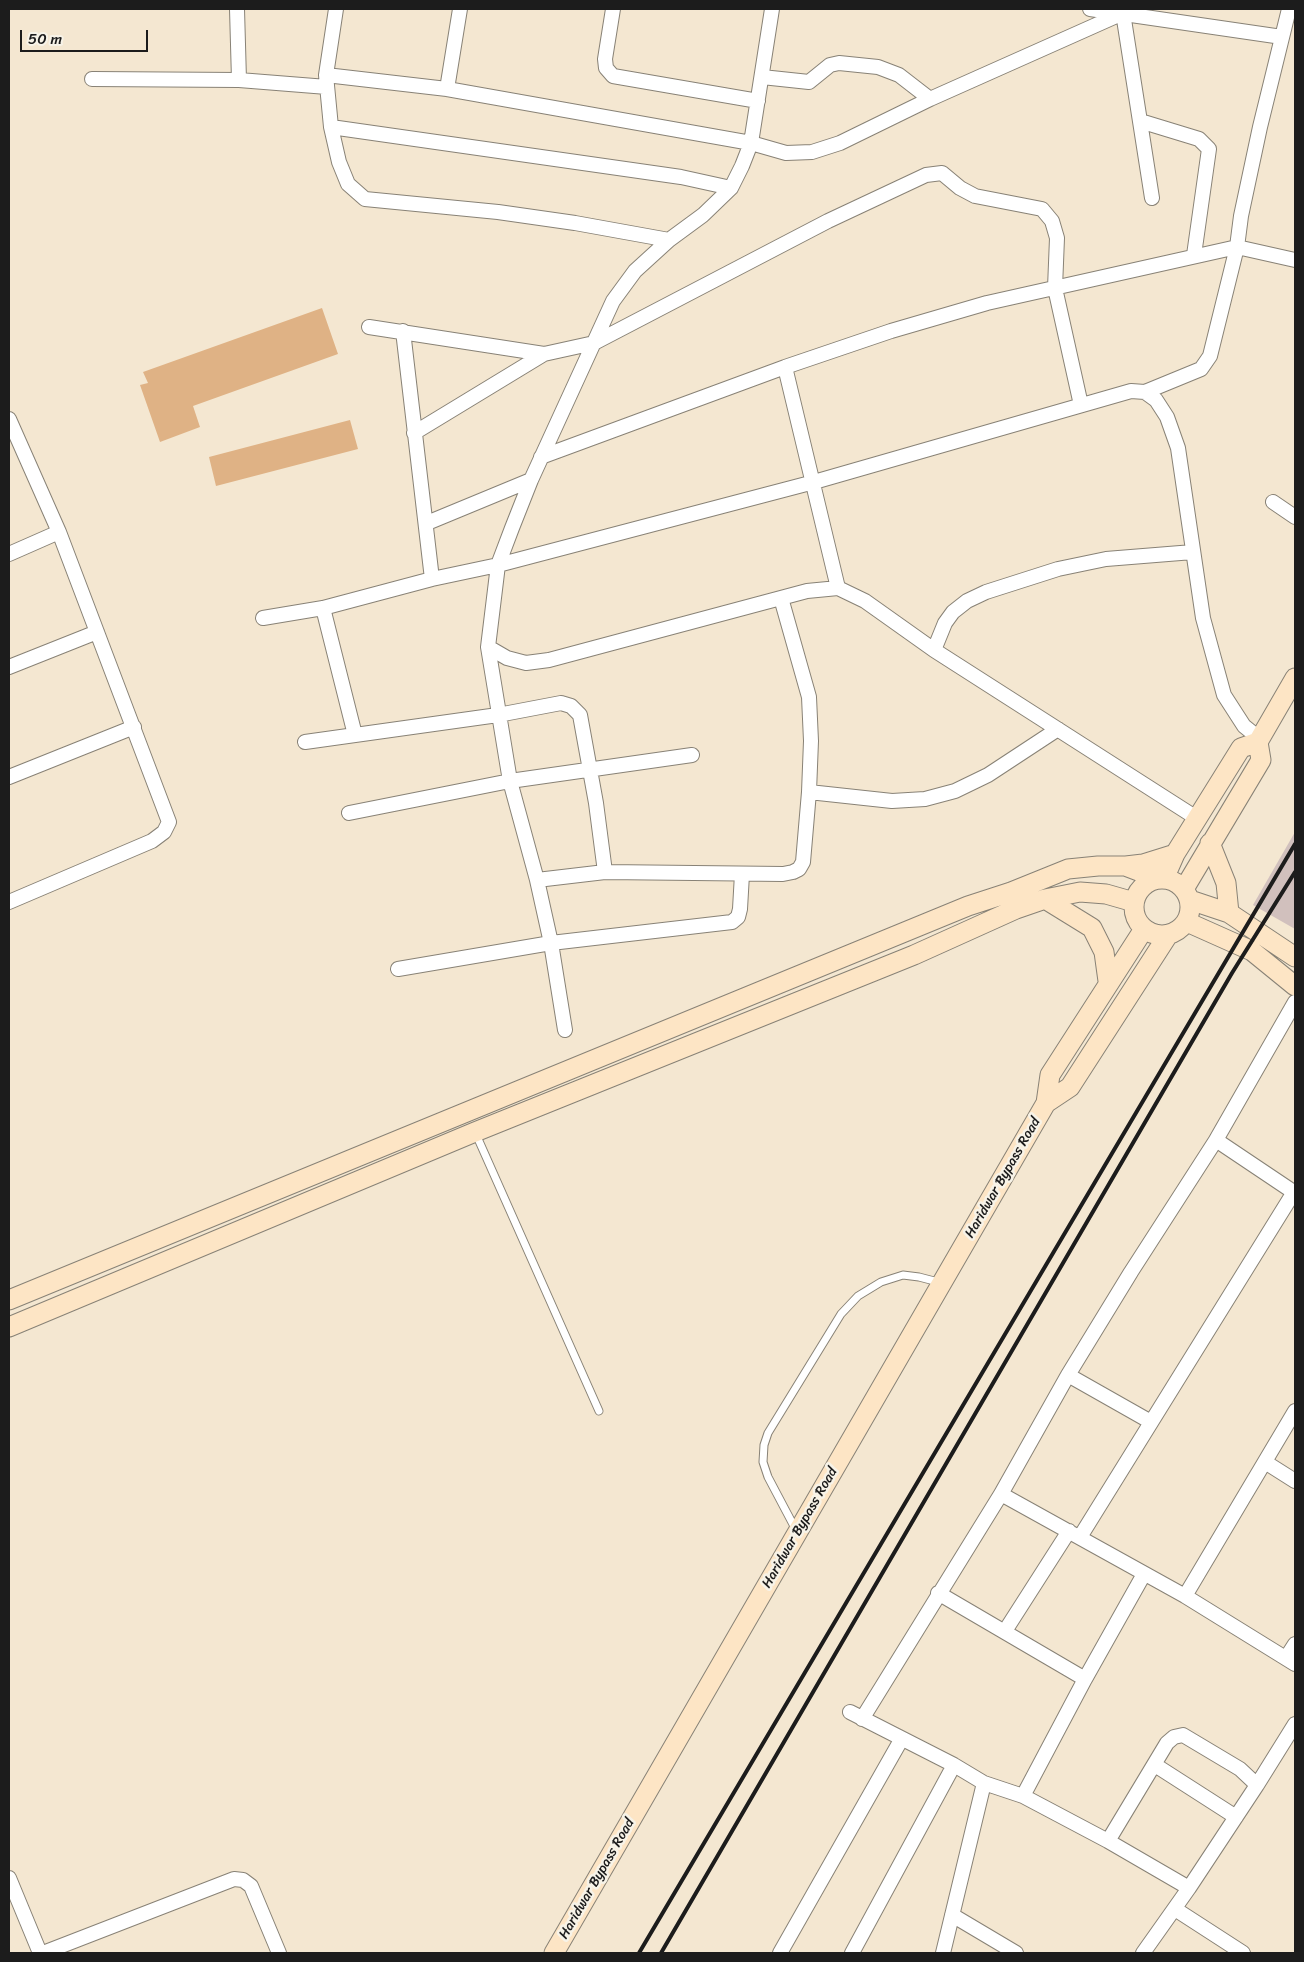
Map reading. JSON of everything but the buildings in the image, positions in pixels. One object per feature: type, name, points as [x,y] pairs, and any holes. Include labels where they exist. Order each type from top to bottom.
[{"type":"main road","points":[[1259,741],[1241,748],[1175,854],[1162,879],[1146,884],[1136,895],[1134,902],[1136,917],[1144,929],[1158,935],[1168,935],[1178,930],[1187,922],[1190,911],[1187,894],[1210,843],[1261,760],[1259,741],[1295,678]]},
{"type":"main road","points":[[1210,843],[1226,884],[1229,913]]},
{"type":"main road","points":[[9,1300],[968,906],[1012,892],[1068,870],[1098,866],[1143,864],[1175,854]]},
{"type":"main road","points":[[1125,866],[1162,879],[1174,881],[1187,894],[1229,913],[1295,957]]},
{"type":"main road","points":[[9,1327],[475,1132],[914,955],[1016,909],[1045,899],[1080,892],[1106,894],[1134,902]]},
{"type":"main road","points":[[1045,899],[1092,928],[1104,952],[1108,981]]},
{"type":"main road","points":[[1187,922],[1252,951],[1295,986]]},
{"type":"main road","name":"Haridwar Bypass Road","points":[[554,1953],[1046,1103],[1050,1074],[1108,981],[1144,929]]},
{"type":"main road","name":"Haridwar Bypass Road","points":[[1046,1103],[1070,1087],[1168,935]]},
{"type":"street","points":[[237,9],[239,80]]},
{"type":"street","points":[[336,9],[327,81],[331,127],[339,162],[348,184],[365,200],[498,212],[575,222],[669,240]]},
{"type":"street","points":[[447,89],[460,9]]},
{"type":"street","points":[[613,9],[605,59],[606,68],[613,76],[758,101]]},
{"type":"street","points":[[565,1030],[551,943],[537,880],[510,781],[488,647],[498,565],[541,457],[614,301],[635,271],[669,240],[703,215],[731,188],[751,143],[772,9]]},
{"type":"street","points":[[1090,9],[1124,11],[1282,37]]},
{"type":"street","points":[[263,618],[323,608],[432,579],[498,565],[814,482],[1131,391],[1145,392],[1202,369],[1210,356],[1237,247],[1241,216],[1289,9]]},
{"type":"street","points":[[92,79],[327,81],[447,89],[751,143],[786,153],[812,152],[840,143],[930,99],[1124,11]]},
{"type":"street","points":[[1124,11],[1152,198]]},
{"type":"street","points":[[762,77],[809,82],[830,65],[839,63],[878,68],[898,75],[930,99]]},
{"type":"street","points":[[1140,121],[1199,139],[1208,149],[1194,255]]},
{"type":"street","points":[[331,127],[672,176],[731,188]]},
{"type":"street","points":[[414,433],[544,354],[594,342],[828,221],[926,175],[942,172],[960,188],[975,196],[1042,209],[1052,222],[1056,238],[1055,288],[1081,405]]},
{"type":"street","points":[[541,457],[785,367],[891,331],[987,303],[1194,255],[1237,247],[1295,260]]},
{"type":"street","points":[[369,327],[544,354]]},
{"type":"street","points":[[403,331],[432,579]]},
{"type":"street","points":[[785,367],[838,588]]},
{"type":"street","points":[[1145,392],[1156,400],[1167,417],[1178,448],[1203,618],[1224,696],[1244,726],[1259,741]]},
{"type":"street","points":[[9,419],[12,438],[59,532],[169,822],[164,832],[152,842],[9,902]]},
{"type":"street","points":[[426,523],[531,480]]},
{"type":"street","points":[[1274,502],[1295,517]]},
{"type":"street","points":[[9,554],[59,532]]},
{"type":"street","points":[[934,650],[945,623],[953,612],[967,601],[986,592],[1058,569],[1106,559],[1194,552]]},
{"type":"street","points":[[488,647],[507,658],[526,663],[549,660],[807,591],[838,588],[865,601],[934,650],[1198,819]]},
{"type":"street","points":[[537,880],[605,872],[782,874],[799,869],[803,862],[809,792],[811,741],[809,696],[781,598]]},
{"type":"street","points":[[323,608],[355,735]]},
{"type":"street","points":[[9,667],[97,632]]},
{"type":"street","points":[[305,742],[498,715],[561,703],[571,706],[580,715],[590,768],[605,872]]},
{"type":"street","points":[[9,777],[134,727]]},
{"type":"street","points":[[809,792],[892,801],[933,797],[955,791],[988,775],[1058,729]]},
{"type":"street","points":[[349,813],[510,781],[590,768],[692,755]]},
{"type":"street","points":[[398,969],[551,943],[732,922],[738,917],[740,909],[742,874]]},
{"type":"street","points":[[1189,1888],[1108,1841],[1023,1796],[984,1783],[954,1765],[856,1716],[938,1593],[1000,1494],[1068,1375],[1131,1272],[1216,1140],[1295,1002]]},
{"type":"street","points":[[1005,1631],[1152,1422],[1295,1193],[1216,1140]]},
{"type":"street","points":[[1068,1375],[1152,1422]]},
{"type":"street","points":[[1185,1596],[1295,1411]]},
{"type":"street","points":[[1265,1462],[1295,1481]]},
{"type":"street","points":[[1000,1494],[1185,1596],[1291,1661],[1295,1644]]},
{"type":"street","points":[[1023,1796],[1085,1679],[1144,1574]]},
{"type":"street","points":[[938,1593],[1085,1679]]},
{"type":"street","points":[[1143,1953],[1258,1785],[1295,1724]]},
{"type":"street","points":[[1108,1841],[1168,1743],[1174,1737],[1183,1735],[1240,1769],[1258,1785]]},
{"type":"street","points":[[780,1953],[901,1740]]},
{"type":"street","points":[[852,1953],[954,1765]]},
{"type":"street","points":[[1155,1765],[1236,1817]]},
{"type":"street","points":[[943,1953],[984,1783]]},
{"type":"street","points":[[9,1878],[41,1953],[234,1879],[243,1880],[251,1886],[279,1953]]},
{"type":"street","points":[[1175,1908],[1243,1953]]},
{"type":"street","points":[[952,1915],[1016,1953]]},
{"type":"lane","points":[[475,1132],[599,1411]]},
{"type":"lane","points":[[797,1533],[768,1477],[763,1462],[764,1445],[768,1433],[842,1314],[858,1296],[881,1282],[903,1275],[942,1283]]},
{"type":"shaded area","points":[[1295,832],[1295,929],[1253,905]]},
{"type":"railway","points":[[639,1953],[1295,844]]},
{"type":"railway","points":[[661,1953],[1232,973],[1295,872]]}]
